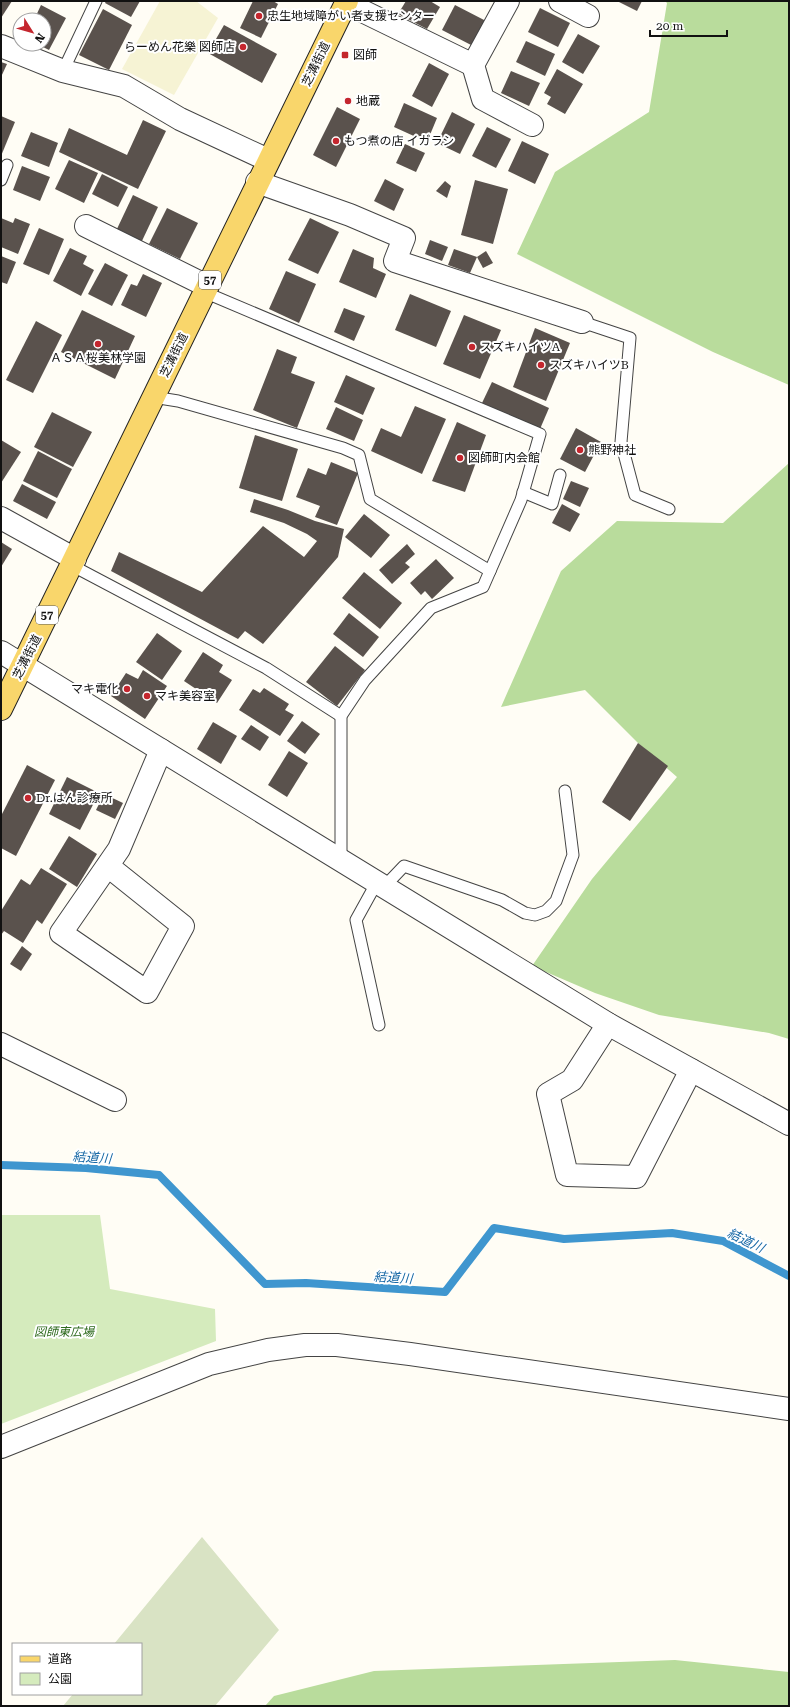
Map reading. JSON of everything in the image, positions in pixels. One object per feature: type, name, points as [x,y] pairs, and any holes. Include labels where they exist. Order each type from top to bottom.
[{"type":"main road","name":"芝溝街道","points":[[1,708],[346,2]]},
{"type":"street","points":[[508,1],[473,64],[483,99],[532,125]]},
{"type":"street","points":[[560,1],[588,16]]},
{"type":"street","points":[[346,2],[473,64]]},
{"type":"street","points":[[1,46],[63,72],[124,86],[180,119],[268,160]]},
{"type":"street","points":[[257,182],[350,215],[404,238],[395,261],[582,322]]},
{"type":"street","points":[[86,226],[206,289]]},
{"type":"street","points":[[1,518],[73,562]]},
{"type":"street","points":[[1,652],[608,1024],[789,1124]]},
{"type":"street","points":[[108,866],[183,926],[147,992],[61,932],[108,866],[118,848],[161,750]]},
{"type":"street","points":[[608,1024],[572,1080],[548,1094],[566,1175],[636,1177],[691,1070]]},
{"type":"street","points":[[1,1044],[115,1100]]},
{"type":"street","points":[[1,1447],[209,1364],[268,1350],[305,1345],[337,1345],[410,1354],[789,1409]]},
{"type":"lane","points":[[63,72],[96,1]]},
{"type":"lane","points":[[1,180],[7,165]]},
{"type":"lane","points":[[206,289],[540,434],[523,492],[483,587],[431,608],[365,680],[341,716],[341,860]]},
{"type":"lane","points":[[582,322],[630,338],[621,442],[635,495],[669,509]]},
{"type":"lane","points":[[153,397],[178,401],[335,446],[359,455],[370,499],[490,571]]},
{"type":"lane","points":[[523,492],[552,504],[560,475]]},
{"type":"lane","points":[[73,562],[266,668],[341,716]]},
{"type":"lane","points":[[379,1026],[356,920],[380,884],[404,866],[502,900],[525,913],[535,915],[546,911],[556,901],[573,855],[565,791]]},
{"type":"shaded area","points":[[160,1],[196,1],[218,18],[174,95],[122,69]]},
{"type":"green space","points":[[665,1],[789,1],[789,385],[713,352],[517,254],[555,172],[649,112],[667,3]]},
{"type":"green space","points":[[789,463],[789,1039],[769,1033],[659,1015],[595,993],[532,966],[592,879],[677,777],[638,743],[585,690],[501,707],[561,571],[617,521],[723,523]]},
{"type":"green space","name":"図師東広場","points":[[1,1215],[100,1215],[110,1289],[215,1309],[216,1341],[1,1424]]},
{"type":"green space","points":[[202,1537],[279,1630],[215,1706],[63,1706],[72,1695],[142,1695],[142,1643],[115,1643]]},
{"type":"green space","points":[[675,1660],[789,1672],[789,1706],[265,1706],[274,1696],[374,1671]]},
{"type":"building","points":[[1,1],[12,1],[1,18]]},
{"type":"building","points":[[106,1],[140,1],[131,17],[105,3]]},
{"type":"building","name":"忠生地域障がい者支援センター","points":[[253,1],[273,1],[278,4],[261,38],[240,28]]},
{"type":"building","points":[[406,1],[430,1],[440,7],[427,29],[398,14]]},
{"type":"building","points":[[617,1],[642,1],[637,11]]},
{"type":"building","points":[[41,5],[66,18],[52,44],[52,12],[38,12]]},
{"type":"building","points":[[455,5],[486,21],[473,46],[442,30]]},
{"type":"building","points":[[540,8],[570,23],[558,47],[528,32]]},
{"type":"building","points":[[103,9],[132,25],[109,70],[79,55]]},
{"type":"building","points":[[224,25],[277,54],[262,83],[208,53]]},
{"type":"building","points":[[578,34],[600,46],[583,74],[562,62]]},
{"type":"building","points":[[526,41],[555,54],[545,76],[516,62]]},
{"type":"building","points":[[1,62],[7,64],[1,77]]},
{"type":"building","points":[[429,63],[449,74],[432,107],[412,96]]},
{"type":"building","points":[[557,69],[583,84],[565,114],[547,104],[551,97],[544,93]]},
{"type":"building","points":[[511,71],[540,83],[529,106],[501,93]]},
{"type":"building","points":[[404,103],[437,118],[427,142],[394,127]]},
{"type":"building","points":[[337,107],[360,119],[336,167],[313,155]]},
{"type":"building","points":[[452,112],[475,124],[460,154],[437,143]]},
{"type":"building","points":[[1,116],[15,122],[1,156]]},
{"type":"building","points":[[143,120],[166,131],[138,189],[59,152],[69,128],[127,155]]},
{"type":"building","points":[[487,127],[511,139],[496,168],[472,156]]},
{"type":"building","points":[[31,132],[58,143],[49,167],[21,156]]},
{"type":"building","points":[[522,141],[549,154],[535,184],[508,171]]},
{"type":"building","points":[[405,144],[425,153],[416,172],[396,163]]},
{"type":"building","points":[[69,160],[98,173],[84,203],[55,189]]},
{"type":"building","points":[[22,166],[50,177],[40,201],[13,190]]},
{"type":"building","points":[[102,174],[128,187],[118,207],[92,194]]},
{"type":"building","points":[[385,179],[404,189],[394,211],[374,201]]},
{"type":"building","points":[[475,180],[508,189],[493,244],[461,235]]},
{"type":"building","points":[[445,181],[451,186],[447,198],[436,191]]},
{"type":"building","points":[[133,195],[158,207],[141,243],[116,231]]},
{"type":"building","points":[[167,208],[198,223],[180,259],[149,244]]},
{"type":"building","points":[[1,218],[13,223],[15,218],[30,224],[18,254],[1,247]]},
{"type":"building","points":[[310,218],[339,232],[318,274],[288,260]]},
{"type":"building","points":[[39,228],[64,239],[49,275],[23,264]]},
{"type":"building","points":[[430,240],[448,247],[442,261],[425,254]]},
{"type":"building","points":[[70,248],[87,256],[83,264],[94,270],[81,296],[53,281]]},
{"type":"building","points":[[353,249],[374,258],[373,268],[386,274],[376,298],[339,282]]},
{"type":"building","points":[[454,249],[477,257],[470,273],[448,265]]},
{"type":"building","points":[[486,251],[493,263],[483,268],[477,257]]},
{"type":"building","points":[[1,256],[16,262],[7,284],[1,282]]},
{"type":"building","points":[[105,263],[128,275],[112,306],[88,294]]},
{"type":"building","points":[[286,271],[316,284],[299,323],[269,309]]},
{"type":"building","points":[[143,274],[162,283],[146,317],[121,305],[131,284],[137,286]]},
{"type":"building","points":[[410,294],[451,311],[436,347],[395,330]]},
{"type":"building","points":[[344,308],[365,316],[354,341],[334,332]]},
{"type":"building","name":"ＡＳＡ桜美林学園","points":[[82,310],[135,336],[115,379],[61,352]]},
{"type":"building","name":"スズキハイツA","points":[[464,315],[501,330],[480,379],[443,364]]},
{"type":"building","points":[[36,321],[62,335],[33,393],[6,380]]},
{"type":"building","name":"スズキハイツB","points":[[535,328],[570,343],[546,401],[513,387]]},
{"type":"building","points":[[277,349],[297,357],[291,373],[315,382],[297,428],[253,410]]},
{"type":"building","points":[[346,375],[375,388],[363,415],[334,402]]},
{"type":"building","points":[[492,382],[549,408],[540,429],[482,403]]},
{"type":"building","points":[[415,406],[446,419],[422,474],[371,451],[381,428],[401,437]]},
{"type":"building","points":[[336,407],[363,420],[354,441],[326,429]]},
{"type":"building","points":[[52,412],[92,432],[73,467],[34,447]]},
{"type":"building","name":"図師町内会館","points":[[457,422],[486,435],[465,492],[432,481]]},
{"type":"building","name":"熊野神社","points":[[576,428],[601,442],[585,472],[560,459]]},
{"type":"building","points":[[255,435],[298,449],[282,501],[239,488]]},
{"type":"building","points":[[1,440],[21,452],[1,483]]},
{"type":"building","points":[[38,451],[72,469],[57,498],[23,481]]},
{"type":"building","points":[[331,462],[358,473],[337,525],[315,517],[320,506],[296,497],[308,468],[326,475]]},
{"type":"building","points":[[571,481],[589,488],[580,507],[563,499]]},
{"type":"building","points":[[22,484],[56,502],[47,519],[13,501]]},
{"type":"building","points":[[254,499],[315,521],[344,529],[338,557],[263,644],[245,631],[238,639],[111,571],[119,552],[202,592],[263,526],[304,557],[317,541],[307,534],[284,523],[250,512]]},
{"type":"building","points":[[562,504],[580,514],[570,532],[552,523]]},
{"type":"building","points":[[364,514],[390,535],[371,558],[345,537]]},
{"type":"building","points":[[1,542],[12,549],[1,567]]},
{"type":"building","points":[[407,544],[415,554],[405,563],[410,567],[392,584],[379,570]]},
{"type":"building","points":[[436,559],[454,578],[432,599],[425,591],[421,595],[410,583]]},
{"type":"building","points":[[364,572],[402,603],[380,629],[342,598]]},
{"type":"building","points":[[349,613],[379,637],[363,657],[333,634]]},
{"type":"building","points":[[157,633],[182,651],[162,680],[136,662]]},
{"type":"building","points":[[335,646],[365,670],[337,706],[306,682]]},
{"type":"building","points":[[203,652],[223,665],[219,672],[232,680],[217,703],[184,681]]},
{"type":"building","name":"マキ美容室","points":[[143,670],[167,686],[145,719],[111,696],[126,673],[138,679]]},
{"type":"building","points":[[264,688],[289,704],[285,710],[294,715],[280,736],[239,710],[253,689],[260,693]]},
{"type":"building","points":[[302,721],[320,734],[305,754],[287,741]]},
{"type":"building","points":[[213,722],[237,736],[221,764],[197,749]]},
{"type":"building","points":[[251,725],[269,737],[260,751],[241,739]]},
{"type":"building","points":[[638,743],[668,766],[630,821],[602,802]]},
{"type":"building","points":[[289,751],[308,763],[287,797],[268,785]]},
{"type":"building","name":"Dr.はん診療所","points":[[27,765],[55,780],[16,856],[1,848],[1,816]]},
{"type":"building","points":[[67,777],[99,793],[80,830],[49,814]]},
{"type":"building","points":[[104,794],[123,803],[115,819],[96,810]]},
{"type":"building","points":[[69,836],[97,854],[77,887],[49,869]]},
{"type":"building","points":[[41,868],[67,884],[42,924],[37,920],[23,943],[4,931],[1,935],[1,911],[21,879],[30,885]]},
{"type":"building","points":[[22,946],[32,954],[21,971],[10,964]]},
{"type":"waterway","name":"結道川","points":[[1,1165],[86,1168],[159,1175],[265,1284],[306,1283],[445,1292],[494,1228],[564,1239],[672,1233],[723,1241],[789,1276]]},
{"type":"place","name":"忠生地域障がい者支援センター","points":[[259,16]]},
{"type":"place","name":"らーめん花樂 図師店","points":[[243,47]]},
{"type":"place","name":"図師","points":[[345,55]]},
{"type":"place","name":"地蔵","points":[[348,101]]},
{"type":"place","name":"もつ煮の店 イガラシ","points":[[336,141]]},
{"type":"place","name":"ＡＳＡ桜美林学園","points":[[98,344]]},
{"type":"place","name":"スズキハイツA","points":[[472,347]]},
{"type":"place","name":"スズキハイツB","points":[[541,365]]},
{"type":"place","name":"熊野神社","points":[[580,450]]},
{"type":"place","name":"図師町内会館","points":[[460,458]]},
{"type":"place","name":"マキ電化","points":[[127,689]]},
{"type":"place","name":"マキ美容室","points":[[147,696]]},
{"type":"place","name":"Dr.はん診療所","points":[[28,798]]}]
